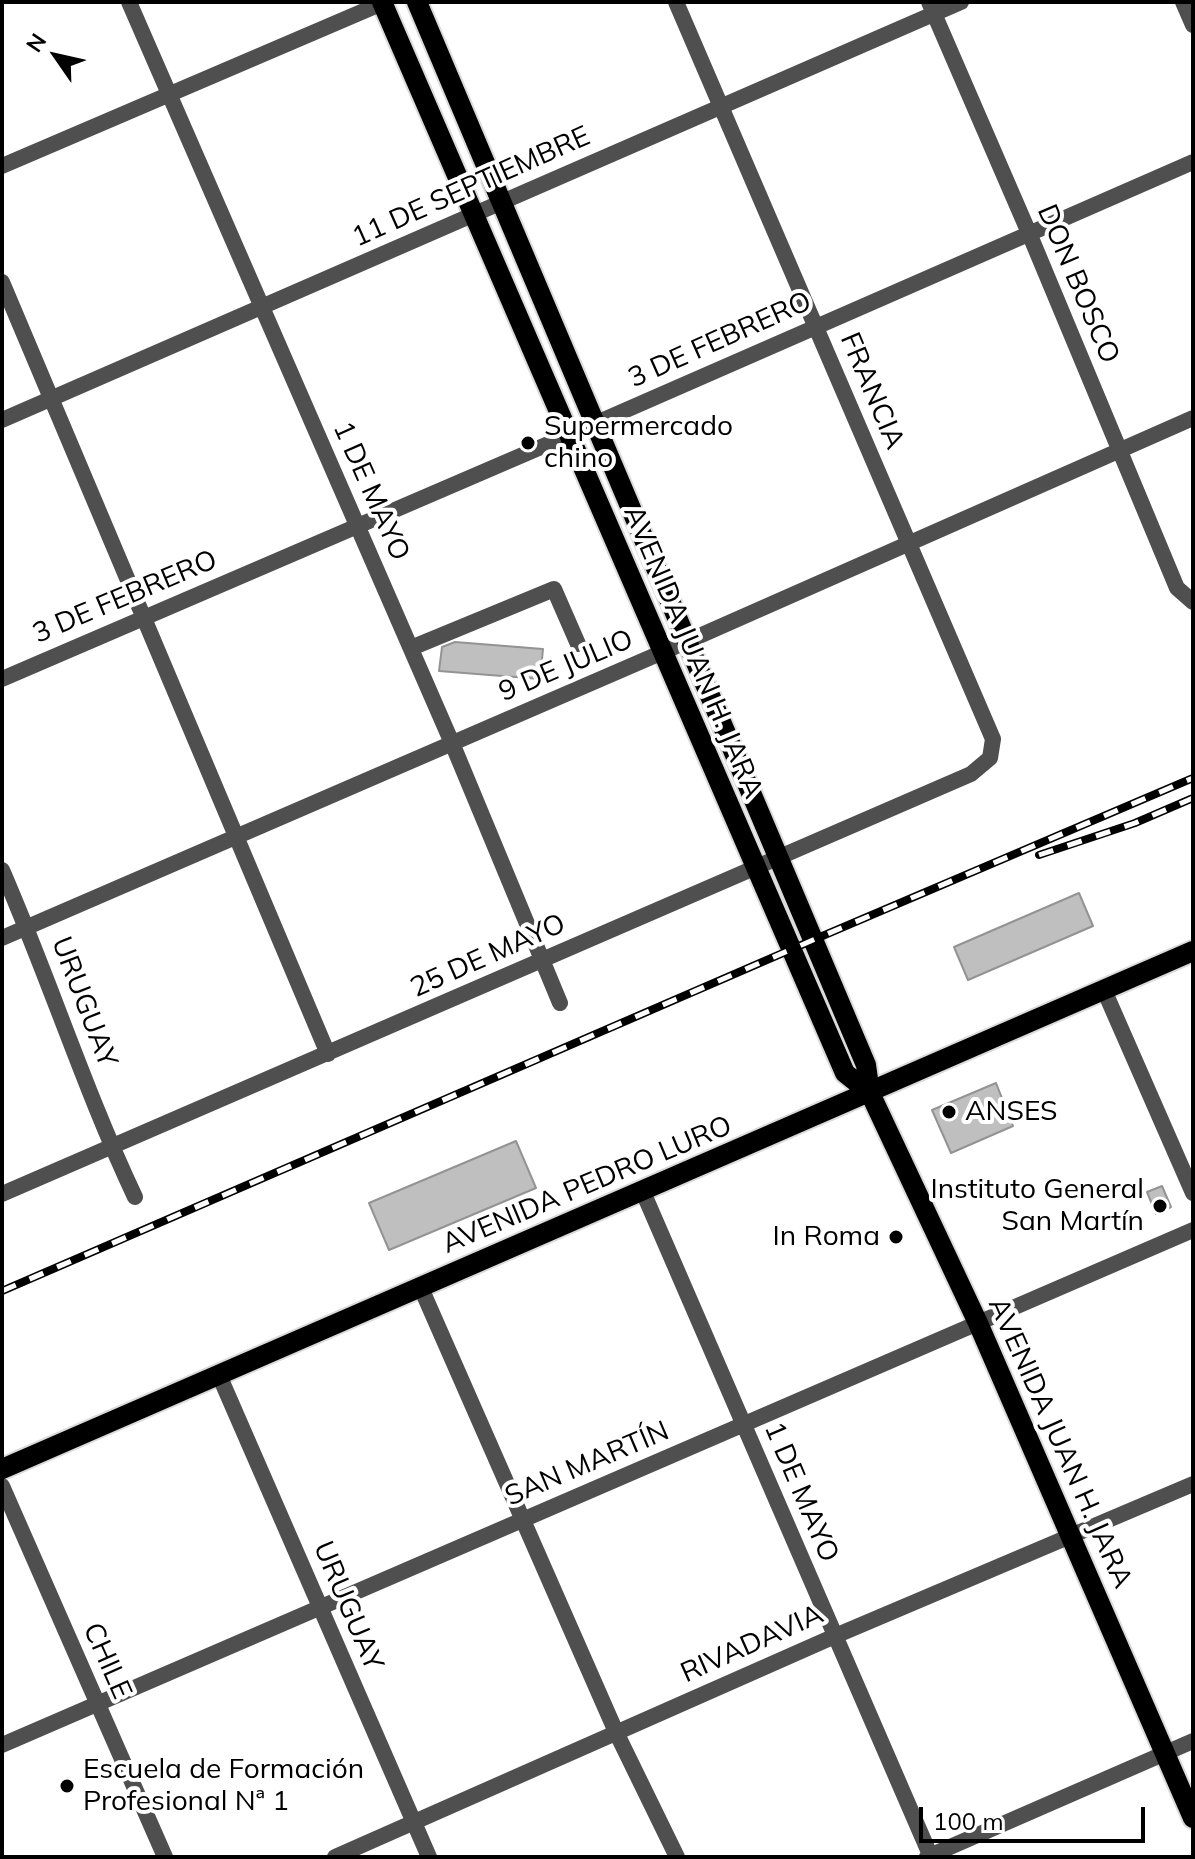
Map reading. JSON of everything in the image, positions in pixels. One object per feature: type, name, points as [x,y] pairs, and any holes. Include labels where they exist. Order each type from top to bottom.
[{"type":"main road","name":"AVENIDA JUAN H. JARA","points":[[383,2],[845,1073],[870,1093]]},
{"type":"main road","name":"AVENIDA JUAN H. JARA","points":[[417,2],[866,1065],[870,1093],[978,1323],[1193,1818]]},
{"type":"main road","name":"AVENIDA PEDRO LURO","points":[[2,1469],[1193,951]]},
{"type":"street","name":"1 DE MAYO","points":[[129,2],[452,743],[560,1003]]},
{"type":"street","points":[[2,166],[383,2]]},
{"type":"street","name":"FRANCIA","points":[[676,2],[993,739],[990,758]]},
{"type":"street","name":"11 DE SEPTIEMBRE","points":[[2,420],[720,106],[931,8],[961,2]]},
{"type":"street","points":[[1183,2],[1193,25]]},
{"type":"street","name":"DON BOSCO","points":[[931,8],[1177,588],[1193,602]]},
{"type":"street","name":"3 DE FEBRERO","points":[[2,679],[1193,162]]},
{"type":"street","points":[[2,282],[328,1054]]},
{"type":"street","name":"9 DE JULIO","points":[[2,938],[1193,418]]},
{"type":"street","points":[[411,648],[554,589],[578,644]]},
{"type":"street","name":"25 DE MAYO","points":[[2,1194],[971,774],[990,758]]},
{"type":"street","name":"URUGUAY","points":[[2,870],[112,1148],[135,1197]]},
{"type":"street","points":[[1104,990],[1193,1193]]},
{"type":"street","name":"1 DE MAYO","points":[[643,1192],[929,1856]]},
{"type":"street","name":"SAN MARTÍN","points":[[2,1745],[1193,1230]]},
{"type":"street","points":[[421,1288],[616,1732],[677,1857]]},
{"type":"street","name":"URUGUAY","points":[[219,1375],[429,1857]]},
{"type":"street","name":"RIVADAVIA","points":[[335,1857],[835,1636],[1193,1484]]},
{"type":"street","name":"CHILE","points":[[2,1486],[165,1857]]},
{"type":"street","points":[[929,1856],[1193,1741]]},
{"type":"building","points":[[455,642],[543,649],[540,679],[439,671],[442,647]]},
{"type":"building","points":[[1079,893],[1093,926],[968,980],[954,947]]},
{"type":"building","name":"ANSES","points":[[996,1083],[1013,1126],[951,1153],[932,1110]]},
{"type":"building","points":[[516,1141],[536,1188],[389,1250],[369,1203]]},
{"type":"building","name":"Instituto General San Martín","points":[[1162,1186],[1171,1207],[1156,1214],[1147,1192]]},
{"type":"railway","points":[[2,1291],[1193,778]]},
{"type":"railway","points":[[1039,855],[1135,823],[1193,798]]},
{"type":"place","name":"Supermercado chino","points":[[528,443]]},
{"type":"place","name":"ANSES","points":[[949,1112]]},
{"type":"place","name":"Instituto General San Martín","points":[[1160,1206]]},
{"type":"place","name":"In Roma","points":[[896,1237]]},
{"type":"place","name":"Escuela de Formación Profesional Nª 1","points":[[67,1786]]}]
